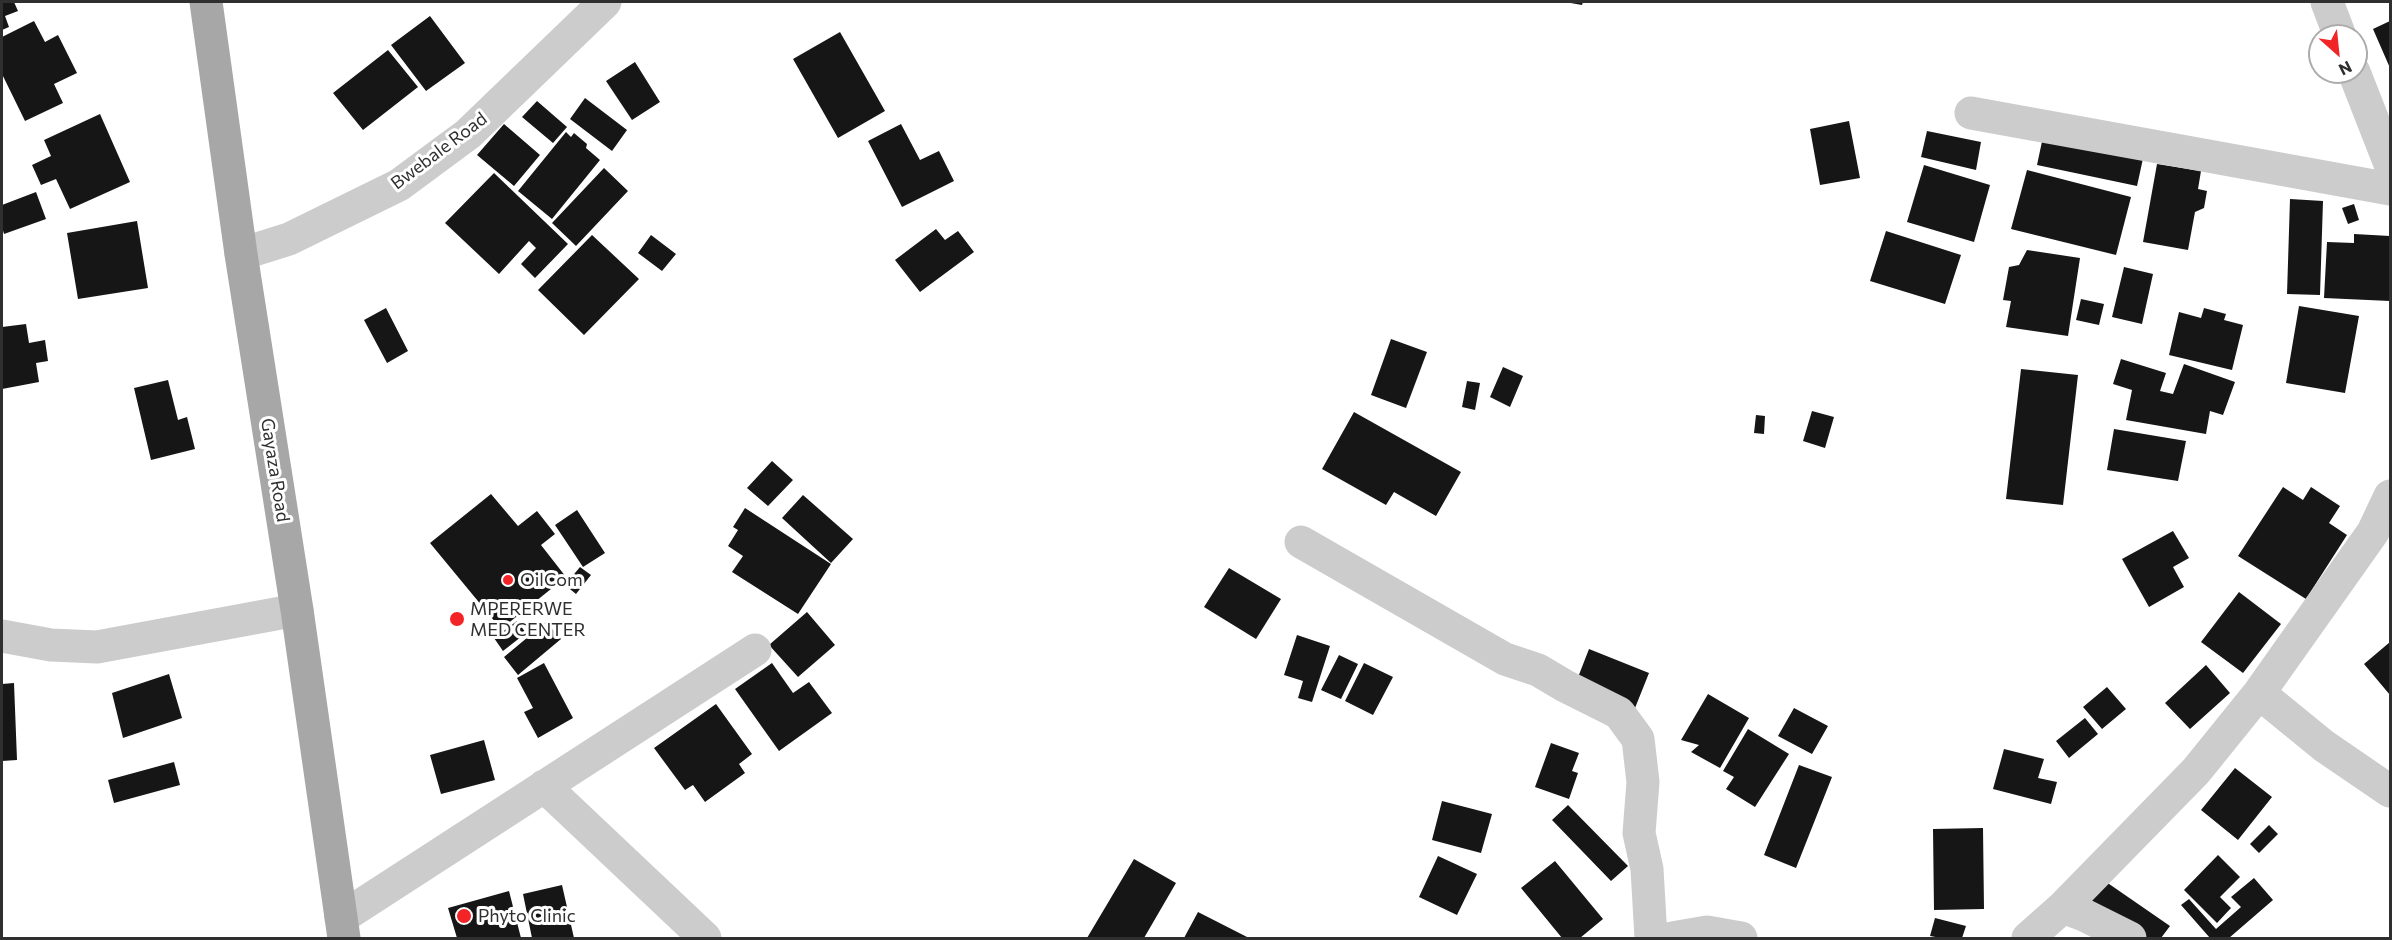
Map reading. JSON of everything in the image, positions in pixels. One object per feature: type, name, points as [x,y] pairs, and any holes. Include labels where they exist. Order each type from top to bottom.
[{"type":"main road","name":"Gayaza Road","points":[[206,2],[241,254],[297,610],[343,928]]},
{"type":"street","name":"Bwebale Road","points":[[241,254],[289,239],[399,185],[468,134],[605,2]]},
{"type":"street","points":[[2327,2],[2335,24]]},
{"type":"street","points":[[2359,84],[2391,164]]},
{"type":"street","points":[[1971,113],[2391,189]]},
{"type":"street","points":[[2028,939],[2196,771],[2259,693],[2373,532],[2391,496]]},
{"type":"street","points":[[1301,542],[1505,659],[1538,670],[1619,713],[1638,739],[1643,782],[1639,833],[1647,869],[1651,939]]},
{"type":"street","points":[[2,636],[51,645],[97,647],[297,610]]},
{"type":"street","points":[[343,928],[544,786],[755,650]]},
{"type":"street","points":[[2259,693],[2324,747],[2391,791]]},
{"type":"street","points":[[544,786],[705,939]]},
{"type":"street","points":[[2062,907],[2084,915],[2130,939]]},
{"type":"street","points":[[1672,939],[1707,932],[1741,939]]},
{"type":"building","points":[[2,2],[14,2],[18,11],[5,16],[9,27],[2,30]]},
{"type":"building","points":[[1565,2],[1583,2],[1582,5]]},
{"type":"building","points":[[430,16],[465,63],[426,91],[391,45]]},
{"type":"building","points":[[34,21],[45,42],[58,35],[77,73],[54,84],[63,103],[25,121],[2,74],[2,37]]},
{"type":"building","points":[[2390,21],[2390,68],[2373,29]]},
{"type":"building","points":[[840,32],[885,111],[838,138],[793,59]]},
{"type":"building","points":[[388,50],[418,87],[363,130],[333,93]]},
{"type":"building","points":[[635,62],[660,102],[632,120],[606,81]]},
{"type":"building","points":[[585,98],[627,130],[612,151],[570,119]]},
{"type":"building","points":[[537,101],[567,127],[553,143],[522,117]]},
{"type":"building","points":[[100,114],[130,182],[70,209],[56,179],[41,185],[32,165],[51,156],[44,140]]},
{"type":"building","points":[[1849,121],[1860,178],[1820,185],[1810,129]]},
{"type":"building","points":[[504,124],[540,155],[514,186],[477,155]]},
{"type":"building","points":[[901,124],[920,160],[939,151],[954,181],[902,207],[868,141]]},
{"type":"building","points":[[1927,131],[1981,142],[1976,170],[1921,157]]},
{"type":"building","points":[[566,132],[571,137],[574,133],[600,160],[552,219],[518,191]]},
{"type":"building","points":[[2044,132],[2144,154],[2137,186],[2037,165]]},
{"type":"building","points":[[2157,164],[2201,171],[2198,189],[2207,191],[2204,208],[2195,212],[2188,250],[2143,242]]},
{"type":"building","points":[[1924,165],[1990,185],[1974,242],[1907,222]]},
{"type":"building","points":[[604,168],[628,191],[576,246],[552,223]]},
{"type":"building","points":[[2027,170],[2131,197],[2116,255],[2011,229]]},
{"type":"building","points":[[494,173],[568,244],[535,278],[521,264],[536,248],[529,241],[499,274],[445,223]]},
{"type":"building","points":[[36,192],[46,219],[4,234],[2,205]]},
{"type":"building","points":[[2290,199],[2323,201],[2320,295],[2287,294]]},
{"type":"building","points":[[2354,204],[2359,220],[2348,224],[2342,208]]},
{"type":"building","points":[[137,221],[148,288],[78,299],[67,233]]},
{"type":"building","points":[[936,229],[945,240],[958,231],[974,252],[920,292],[895,260]]},
{"type":"building","points":[[1886,231],[1961,255],[1945,304],[1870,281]]},
{"type":"building","points":[[2354,234],[2390,236],[2390,301],[2324,298],[2327,242],[2354,243]]},
{"type":"building","points":[[592,235],[639,279],[584,335],[538,290]]},
{"type":"building","points":[[651,235],[676,254],[662,271],[638,253]]},
{"type":"building","points":[[2027,250],[2080,258],[2068,336],[2006,327],[2011,301],[2003,300],[2009,267],[2019,265]]},
{"type":"building","points":[[2124,267],[2153,274],[2142,324],[2112,317]]},
{"type":"building","points":[[2081,299],[2104,304],[2099,325],[2076,320]]},
{"type":"building","points":[[2299,306],[2359,316],[2345,393],[2286,383]]},
{"type":"building","points":[[386,308],[408,351],[387,363],[364,320]]},
{"type":"building","points":[[2204,308],[2226,314],[2224,320],[2243,325],[2232,370],[2169,355],[2179,312],[2201,318]]},
{"type":"building","points":[[26,324],[29,343],[45,340],[48,361],[36,363],[39,382],[2,389],[2,327]]},
{"type":"building","points":[[1391,339],[1427,352],[1406,408],[1371,395]]},
{"type":"building","points":[[2121,359],[2166,373],[2160,391],[2173,394],[2184,364],[2235,382],[2223,415],[2210,411],[2206,434],[2126,420],[2132,390],[2113,384]]},
{"type":"building","points":[[1503,367],[1523,376],[1510,407],[1490,397]]},
{"type":"building","points":[[2021,369],[2078,375],[2063,505],[2006,499]]},
{"type":"building","points":[[168,380],[178,420],[187,417],[195,449],[151,460],[134,388]]},
{"type":"building","points":[[1467,381],[1480,383],[1475,410],[1462,407]]},
{"type":"building","points":[[1812,411],[1834,417],[1825,448],[1803,441]]},
{"type":"building","points":[[1354,412],[1461,472],[1436,516],[1394,492],[1386,505],[1322,469]]},
{"type":"building","points":[[1756,415],[1765,416],[1764,434],[1754,433]]},
{"type":"building","points":[[2114,429],[2186,441],[2178,481],[2107,470]]},
{"type":"building","points":[[772,461],[793,480],[768,506],[747,488]]},
{"type":"building","points":[[2283,487],[2303,500],[2311,487],[2340,506],[2329,523],[2347,535],[2306,599],[2238,556]]},
{"type":"building","points":[[491,494],[518,526],[537,511],[555,534],[541,545],[566,577],[501,629],[430,543]]},
{"type":"building","points":[[803,495],[853,539],[831,563],[782,518]]},
{"type":"building","points":[[745,508],[831,564],[798,614],[732,572],[743,556],[728,546],[738,530],[733,527]]},
{"type":"building","points":[[577,510],[605,553],[583,567],[555,525]]},
{"type":"building","points":[[2173,531],[2189,558],[2173,567],[2184,587],[2149,607],[2122,559]]},
{"type":"building","points":[[580,567],[591,575],[576,594],[565,585]]},
{"type":"building","points":[[1229,568],[1281,599],[1256,639],[1204,607]]},
{"type":"building","points":[[2239,592],[2281,624],[2243,673],[2201,642]]},
{"type":"building","points":[[807,612],[835,645],[798,677],[769,645]]},
{"type":"building","points":[[517,621],[526,633],[503,651],[494,638]]},
{"type":"building","points":[[546,622],[561,639],[518,675],[504,657]]},
{"type":"building","points":[[1297,635],[1330,646],[1312,702],[1298,698],[1303,681],[1284,675]]},
{"type":"building","points":[[2390,642],[2390,695],[2364,664]]},
{"type":"building","points":[[1589,649],[1649,673],[1635,708],[1575,685]]},
{"type":"building","points":[[1339,655],[1358,664],[1341,699],[1321,690]]},
{"type":"building","points":[[544,663],[573,718],[538,738],[524,712],[533,708],[517,678]]},
{"type":"building","points":[[772,663],[793,693],[809,682],[832,713],[779,751],[735,689]]},
{"type":"building","points":[[1364,663],[1393,677],[1373,715],[1345,701]]},
{"type":"building","points":[[2206,665],[2230,693],[2190,729],[2165,703]]},
{"type":"building","points":[[169,674],[182,718],[123,738],[112,693]]},
{"type":"building","points":[[14,683],[17,760],[2,761],[2,684]]},
{"type":"building","points":[[2107,687],[2126,709],[2102,729],[2083,707]]},
{"type":"building","points":[[1708,694],[1749,718],[1720,768],[1691,752],[1699,745],[1681,740]]},
{"type":"building","points":[[716,704],[752,754],[739,764],[745,773],[705,802],[693,785],[685,790],[654,748]]},
{"type":"building","points":[[1794,708],[1828,726],[1812,754],[1778,736]]},
{"type":"building","points":[[2085,718],[2098,734],[2069,758],[2056,741]]},
{"type":"building","points":[[1748,729],[1789,754],[1755,807],[1726,789],[1734,777],[1723,771]]},
{"type":"building","points":[[484,740],[495,780],[441,794],[430,755]]},
{"type":"building","points":[[1551,743],[1579,753],[1572,771],[1578,773],[1569,799],[1535,787]]},
{"type":"building","points":[[2004,749],[2044,759],[2038,778],[2057,782],[2051,804],[1993,789]]},
{"type":"building","points":[[174,762],[180,785],[114,803],[108,780]]},
{"type":"building","points":[[1799,765],[1832,777],[1796,868],[1764,855]]},
{"type":"building","points":[[2235,768],[2272,797],[2238,840],[2201,810]]},
{"type":"building","points":[[1442,801],[1492,814],[1481,853],[1432,840]]},
{"type":"building","points":[[1568,805],[1628,866],[1611,881],[1552,820]]},
{"type":"building","points":[[2269,825],[2278,834],[2259,853],[2250,844]]},
{"type":"building","points":[[1983,828],[1984,909],[1934,910],[1933,829]]},
{"type":"building","points":[[2218,855],[2240,877],[2220,897],[2231,908],[2217,923],[2184,890]]},
{"type":"building","points":[[1438,856],[1477,874],[1457,915],[1419,897]]},
{"type":"building","points":[[1134,859],[1176,883],[1144,938],[1087,938]]},
{"type":"building","points":[[1555,861],[1603,919],[1580,938],[1562,938],[1521,888]]},
{"type":"building","points":[[2099,877],[2170,926],[2161,938],[2139,938],[2083,900]]},
{"type":"building","points":[[2254,878],[2273,900],[2229,938],[2210,938],[2181,905],[2189,899],[2216,929],[2241,907],[2231,897]]},
{"type":"building","points":[[562,885],[574,938],[532,938],[523,894]]},
{"type":"building","points":[[509,891],[521,938],[457,938],[448,908]]},
{"type":"building","points":[[1198,912],[1249,938],[1184,938]]},
{"type":"building","points":[[1935,918],[1966,926],[1962,938],[1930,936]]},
{"type":"place","name":"OilCom","points":[[508,580]]},
{"type":"place","name":"MPERERWE MED CENTER","points":[[457,619]]},
{"type":"place","name":"Phyto Clinic","points":[[464,916]]}]
